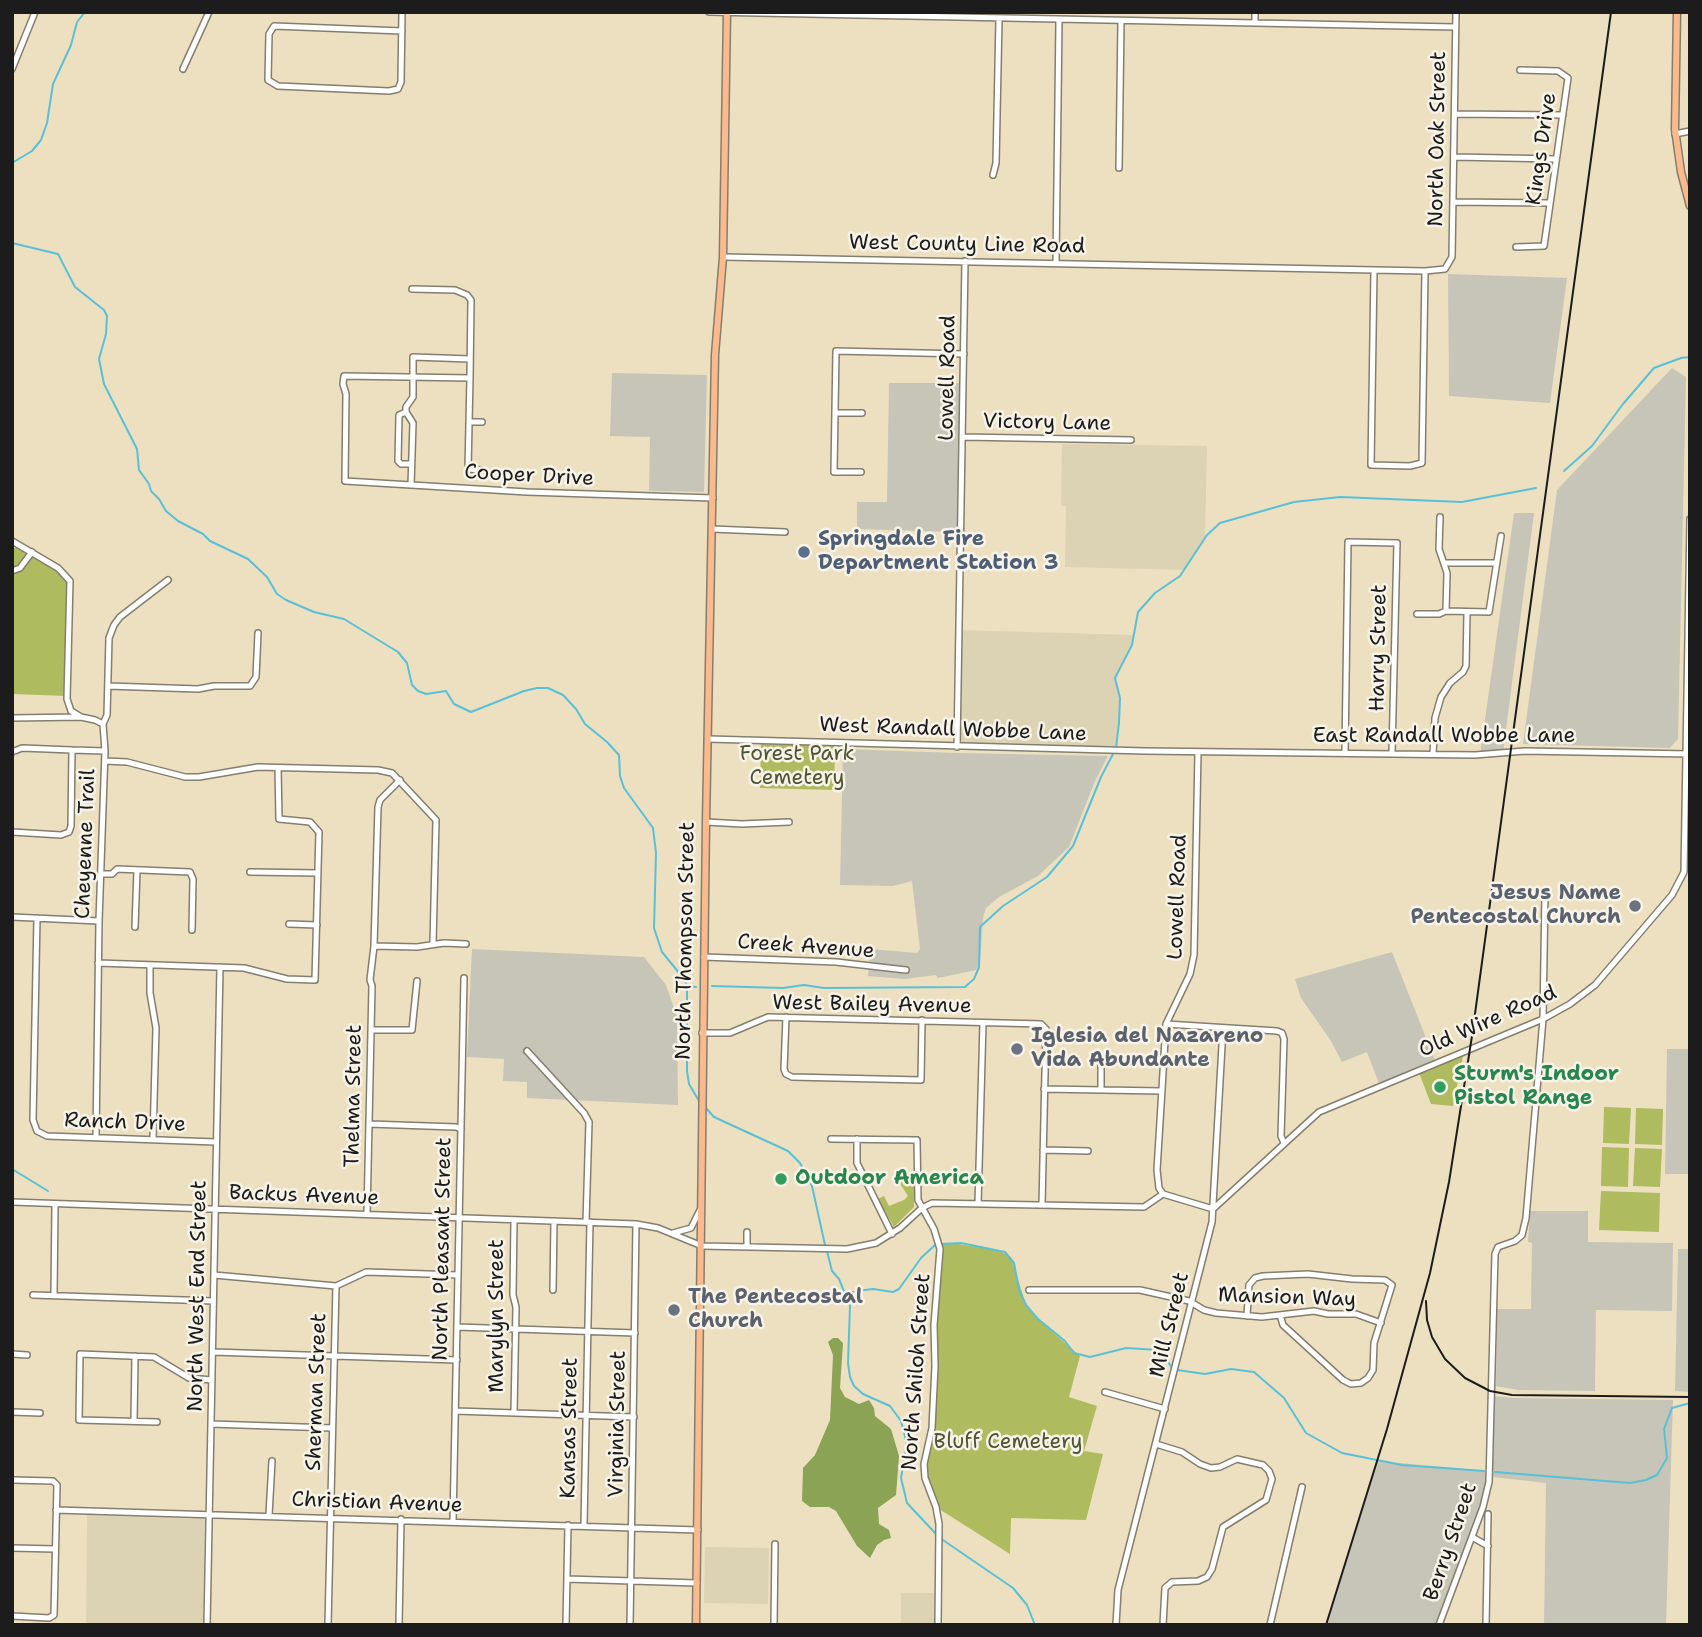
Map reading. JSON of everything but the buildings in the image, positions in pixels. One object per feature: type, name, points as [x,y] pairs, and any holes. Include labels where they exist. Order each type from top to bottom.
[{"type":"main road","points":[[1677,12],[1675,134],[1690,206]]},
{"type":"main road","name":"North Thompson Street","points":[[696,1625],[706,822],[715,355],[723,257],[727,13]]},
{"type":"street","points":[[12,69],[34,12]]},
{"type":"street","points":[[183,68],[209,12]]},
{"type":"street","points":[[402,12],[402,31],[401,82],[398,89],[389,91],[278,86],[269,83],[271,27],[402,31]]},
{"type":"street","points":[[709,12],[1455,27]]},
{"type":"street","points":[[1144,12],[1144,21]]},
{"type":"street","points":[[1191,12],[1191,22]]},
{"type":"street","points":[[1255,12],[1255,23]]},
{"type":"street","name":"North Oak Street","points":[[1449,266],[1452,257],[1456,12]]},
{"type":"street","points":[[993,175],[996,163],[999,19]]},
{"type":"street","points":[[1056,262],[1059,20]]},
{"type":"street","points":[[1119,168],[1122,21]]},
{"type":"street","name":"Kings Drive","points":[[1516,247],[1544,246],[1568,78],[1558,71],[1520,70]]},
{"type":"street","points":[[1455,114],[1563,115]]},
{"type":"street","points":[[1675,134],[1690,131]]},
{"type":"street","points":[[1454,157],[1556,159]]},
{"type":"street","points":[[1453,202],[1550,203]]},
{"type":"street","name":"West County Line Road","points":[[723,257],[1425,271],[1440,271],[1449,266]]},
{"type":"street","name":"Lowell Road","points":[[957,747],[965,261]]},
{"type":"street","points":[[1374,270],[1371,465],[1410,466],[1422,463],[1425,271]]},
{"type":"street","points":[[412,289],[455,290],[467,295],[471,300],[468,469],[481,470]]},
{"type":"street","points":[[862,472],[834,472],[836,351],[964,354]]},
{"type":"street","points":[[411,485],[413,423],[406,412],[407,403],[413,397],[413,357],[471,359]]},
{"type":"street","name":"Cooper Drive","points":[[413,377],[344,376],[345,481],[527,492],[713,498]]},
{"type":"street","points":[[413,377],[470,378]]},
{"type":"street","points":[[406,412],[399,415],[398,461],[401,464],[411,464]]},
{"type":"street","points":[[835,413],[862,413]]},
{"type":"street","points":[[469,422],[482,422]]},
{"type":"street","name":"Victory Lane","points":[[962,437],[1131,440]]},
{"type":"street","points":[[1440,517],[1439,548],[1447,573],[1446,611]]},
{"type":"street","name":"Old Wire Road","points":[[1213,1209],[1319,1112],[1543,1019],[1570,1004],[1595,985],[1681,880],[1684,867],[1687,754],[1690,519]]},
{"type":"street","points":[[712,529],[785,533]]},
{"type":"street","points":[[1417,614],[1490,611],[1501,536]]},
{"type":"street","points":[[12,541],[58,568],[70,582],[67,699],[71,711],[81,717]]},
{"type":"street","name":"Harry Street","points":[[1345,752],[1348,542],[1397,543],[1392,753]]},
{"type":"street","points":[[12,571],[20,568],[32,552]]},
{"type":"street","points":[[1444,563],[1497,563]]},
{"type":"street","name":"Cheyenne Trail","points":[[96,1137],[99,921],[101,874],[107,863],[103,724],[107,715],[109,638],[114,625],[129,610],[168,580]]},
{"type":"street","points":[[1433,754],[1435,718],[1441,697],[1450,683],[1464,672],[1466,666],[1468,613]]},
{"type":"street","points":[[108,686],[198,689],[250,685],[256,677],[258,633]]},
{"type":"street","points":[[12,718],[81,717],[103,724]]},
{"type":"street","name":"West Randall Wobbe Lane","points":[[708,738],[1198,752]]},
{"type":"street","points":[[12,752],[22,748],[105,751]]},
{"type":"street","points":[[12,832],[61,835],[71,830],[72,750]]},
{"type":"street","name":"East Randall Wobbe Lane","points":[[1198,752],[1475,755],[1525,751],[1687,754]]},
{"type":"street","name":"Lowell Road","points":[[1163,1194],[1159,1188],[1157,1170],[1166,1024],[1190,974],[1194,955],[1198,752]]},
{"type":"street","points":[[105,761],[127,762],[186,777],[253,767],[387,771],[400,780],[436,820],[433,944]]},
{"type":"street","points":[[98,963],[244,968],[287,979],[315,980],[320,835],[310,822],[281,820],[277,812],[278,768]]},
{"type":"street","name":"Thelma Street","points":[[368,1214],[372,1030],[370,980],[374,946],[378,807],[380,800],[400,780]]},
{"type":"street","points":[[706,822],[789,822]]},
{"type":"street","points":[[107,863],[117,869],[192,874],[192,930]]},
{"type":"street","points":[[101,874],[112,874],[117,869]]},
{"type":"street","points":[[135,927],[137,870]]},
{"type":"street","points":[[250,872],[318,873]]},
{"type":"street","name":"Berry Street","points":[[1439,1625],[1487,1494],[1495,1254],[1498,1247],[1518,1238],[1524,1230],[1543,1019],[1545,892]]},
{"type":"street","points":[[12,918],[99,921]]},
{"type":"street","name":"Ranch Drive","points":[[37,918],[34,1126],[37,1131],[47,1136],[216,1142]]},
{"type":"street","points":[[289,924],[317,925]]},
{"type":"street","points":[[374,946],[466,944]]},
{"type":"street","name":"Creek Avenue","points":[[704,957],[836,962],[906,970]]},
{"type":"street","points":[[150,965],[150,993],[156,1028],[153,1139]]},
{"type":"street","points":[[199,967],[212,971],[219,985]]},
{"type":"street","name":"North West End Street","points":[[207,1625],[220,967]]},
{"type":"street","name":"North Pleasant Street","points":[[453,1521],[464,978]]},
{"type":"street","points":[[372,1030],[412,1030],[417,981]]},
{"type":"street","points":[[786,1017],[785,1069],[786,1074],[792,1077],[921,1080],[922,1020]]},
{"type":"street","name":"West Bailey Avenue","points":[[702,1033],[730,1033],[762,1019],[786,1017],[1044,1025],[1044,1088]]},
{"type":"street","points":[[978,1204],[983,1023]]},
{"type":"street","points":[[1166,1024],[1277,1031],[1282,1034],[1281,1136],[1284,1143]]},
{"type":"street","name":"Mill Street","points":[[1116,1625],[1118,1590],[1212,1222],[1223,1028]]},
{"type":"street","points":[[527,1051],[584,1113],[589,1122],[588,1222]]},
{"type":"street","points":[[1101,1059],[1101,1090]]},
{"type":"street","points":[[1042,1205],[1044,1088],[1161,1091]]},
{"type":"street","points":[[369,1124],[461,1129]]},
{"type":"street","points":[[831,1139],[857,1139],[857,1163],[892,1234]]},
{"type":"street","name":"North Shiloh Street","points":[[857,1139],[918,1140],[918,1200],[934,1229],[940,1249],[934,1325],[932,1428],[924,1464],[925,1478],[939,1524],[938,1625]]},
{"type":"street","points":[[1043,1150],[1088,1151]]},
{"type":"street","points":[[702,1246],[858,1248],[876,1243],[892,1234],[922,1208],[939,1202],[1144,1208],[1163,1194],[1213,1209]]},
{"type":"street","name":"Backus Avenue","points":[[12,1202],[636,1224],[672,1233],[702,1246]]},
{"type":"street","points":[[54,1295],[55,1204]]},
{"type":"street","points":[[672,1233],[691,1228],[702,1208]]},
{"type":"street","name":"Marylyn Street","points":[[514,1220],[514,1413]]},
{"type":"street","points":[[553,1290],[554,1221]]},
{"type":"street","name":"Kansas Street","points":[[584,1525],[588,1222]]},
{"type":"street","name":"Virginia Street","points":[[630,1625],[636,1224]]},
{"type":"street","points":[[747,1232],[747,1247]]},
{"type":"street","points":[[214,1275],[336,1286],[366,1272],[458,1275]]},
{"type":"street","points":[[1247,1315],[1247,1289],[1255,1278],[1286,1273],[1385,1280],[1391,1283],[1392,1288],[1374,1343],[1371,1374],[1361,1383],[1351,1384],[1343,1380],[1286,1329],[1280,1315]]},
{"type":"street","name":"Sherman Street","points":[[328,1625],[336,1286]]},
{"type":"street","name":"Mansion Way","points":[[1028,1290],[1140,1290],[1192,1303],[1210,1312],[1247,1315],[1314,1311],[1328,1314],[1350,1313],[1381,1323]]},
{"type":"street","points":[[33,1295],[214,1301]]},
{"type":"street","points":[[457,1327],[635,1333]]},
{"type":"street","points":[[213,1352],[457,1360]]},
{"type":"street","points":[[12,1354],[27,1355]]},
{"type":"street","points":[[157,1422],[79,1420],[80,1354],[154,1357],[189,1378],[212,1380]]},
{"type":"street","points":[[134,1421],[135,1356]]},
{"type":"street","points":[[1105,1392],[1165,1409]]},
{"type":"street","points":[[456,1410],[634,1417]]},
{"type":"street","points":[[12,1412],[40,1413]]},
{"type":"street","points":[[211,1424],[332,1428]]},
{"type":"street","points":[[1156,1444],[1182,1452],[1211,1468],[1237,1459],[1262,1465],[1269,1471],[1272,1479],[1266,1500],[1223,1527],[1212,1569],[1207,1577],[1198,1581],[1172,1582],[1165,1588],[1163,1625]]},
{"type":"street","points":[[269,1515],[272,1461]]},
{"type":"street","points":[[12,1480],[56,1482],[53,1617],[12,1616]]},
{"type":"street","points":[[1270,1625],[1303,1486]]},
{"type":"street","name":"Christian Avenue","points":[[56,1510],[698,1530]]},
{"type":"street","points":[[1486,1625],[1488,1514]]},
{"type":"street","points":[[399,1625],[401,1519]]},
{"type":"street","name":"Kansas Street","points":[[566,1625],[568,1525]]},
{"type":"street","points":[[1472,1537],[1488,1546]]},
{"type":"street","points":[[774,1625],[775,1544]]},
{"type":"street","points":[[12,1548],[55,1549]]},
{"type":"street","points":[[567,1579],[697,1583]]},
{"type":"shaded area","points":[[1448,274],[1567,278],[1550,403],[1449,396]]},
{"type":"shaded area","points":[[1672,368],[1686,377],[1678,739],[1670,748],[1523,744],[1557,490]]},
{"type":"shaded area","points":[[612,373],[707,375],[704,492],[649,491],[650,437],[610,436]]},
{"type":"shaded area","points":[[889,383],[961,383],[957,532],[857,529],[857,502],[887,502]]},
{"type":"shaded area","points":[[1062,444],[1207,446],[1205,537],[1185,570],[1065,567],[1066,506],[1061,506]]},
{"type":"shaded area","points":[[1514,513],[1534,513],[1503,753],[1480,755]]},
{"type":"shaded area","points":[[959,630],[1134,635],[1132,645],[1115,678],[1120,707],[1115,750],[957,747]]},
{"type":"shaded area","points":[[843,749],[1108,756],[1095,781],[1069,847],[1038,876],[999,897],[986,908],[980,962],[976,970],[938,978],[936,975],[905,979],[868,976],[870,949],[917,953],[920,949],[912,881],[893,886],[840,885]]},
{"type":"shaded area","points":[[472,949],[644,957],[666,985],[677,1017],[678,1105],[527,1098],[527,1082],[503,1081],[504,1059],[467,1057]]},
{"type":"shaded area","points":[[1392,952],[1436,1063],[1380,1086],[1367,1052],[1342,1062],[1301,998],[1295,979]]},
{"type":"shaded area","points":[[1667,1049],[1690,1049],[1690,1174],[1665,1174]]},
{"type":"shaded area","points":[[1530,1211],[1588,1211],[1588,1242],[1673,1243],[1672,1311],[1596,1310],[1595,1391],[1518,1390],[1496,1386],[1497,1309],[1531,1309],[1532,1243],[1528,1242]]},
{"type":"shaded area","points":[[1678,1249],[1690,1249],[1690,1392],[1675,1391]]},
{"type":"shaded area","points":[[1492,1396],[1673,1400],[1666,1625],[1544,1625],[1546,1483],[1493,1477]]},
{"type":"shaded area","points":[[1377,1461],[1489,1471],[1487,1494],[1439,1625],[1326,1625]]},
{"type":"shaded area","points":[[87,1515],[205,1519],[203,1625],[86,1625]]},
{"type":"shaded area","points":[[705,1547],[769,1548],[768,1604],[704,1603]]},
{"type":"shaded area","points":[[901,1593],[938,1593],[938,1625],[901,1625]]},
{"type":"green space","points":[[12,548],[25,548],[58,568],[70,581],[67,696],[12,694]]},
{"type":"green space","name":"Forest Park Cemetery","points":[[761,744],[835,746],[834,790],[760,788]]},
{"type":"green space","name":"Sturm's Indoor Pistol Range","points":[[1464,1051],[1453,1106],[1431,1104],[1418,1070]]},
{"type":"green space","points":[[1604,1107],[1631,1108],[1629,1144],[1603,1143]]},
{"type":"green space","points":[[1636,1108],[1663,1109],[1662,1145],[1635,1144]]},
{"type":"green space","points":[[1602,1147],[1629,1148],[1628,1187],[1601,1186]]},
{"type":"green space","points":[[1635,1148],[1662,1149],[1660,1187],[1633,1186]]},
{"type":"green space","points":[[909,1172],[909,1176],[913,1176],[915,1172],[914,1207],[894,1227],[878,1199],[884,1196],[889,1206],[904,1200],[908,1196],[897,1179]]},
{"type":"green space","points":[[1601,1191],[1660,1193],[1659,1232],[1599,1230]]},
{"type":"green space","name":"Bluff Cemetery","points":[[951,1243],[998,1250],[1011,1257],[1026,1305],[1080,1356],[1069,1397],[1097,1406],[1084,1451],[1103,1454],[1086,1520],[1011,1518],[1010,1554],[936,1507],[926,1483],[924,1464],[931,1441],[939,1244]]},
{"type":"green space","points":[[838,1338],[843,1343],[840,1388],[845,1397],[859,1404],[869,1400],[875,1416],[891,1429],[899,1456],[896,1495],[878,1508],[879,1524],[889,1530],[891,1538],[877,1545],[870,1558],[857,1546],[836,1511],[829,1507],[810,1507],[802,1501],[803,1468],[815,1455],[830,1420],[833,1355],[828,1342]]},
{"type":"waterway","points":[[12,163],[32,151],[41,140],[47,123],[53,84],[71,45],[77,22],[85,12]]},
{"type":"waterway","points":[[12,243],[58,254],[75,287],[104,310],[107,316],[106,334],[99,359],[104,384],[137,449],[139,470],[166,511],[210,541],[248,559],[267,577],[277,594],[286,600],[314,612],[344,619],[398,652],[407,663],[412,685],[418,691],[426,694],[446,691],[454,704],[471,712],[524,691],[548,688],[563,695],[585,724],[619,755],[620,776],[624,788],[653,828],[656,853],[654,928],[662,952],[687,986],[687,1071],[689,1084],[699,1101]]},
{"type":"waterway","points":[[1564,471],[1592,446],[1654,368],[1690,357]]},
{"type":"waterway","points":[[1116,748],[1120,698],[1115,678],[1132,645],[1138,612],[1155,593],[1180,576],[1207,535],[1220,523],[1294,502],[1340,497],[1462,502],[1536,488]]},
{"type":"waterway","points":[[712,986],[965,987],[974,979],[979,967],[980,927],[1003,906],[1047,877],[1073,846],[1113,754]]},
{"type":"waterway","points":[[687,986],[696,987]]},
{"type":"waterway","points":[[705,1107],[714,1117],[788,1151],[800,1163],[812,1186],[825,1245]]},
{"type":"waterway","points":[[12,1169],[48,1191]]},
{"type":"waterway","points":[[941,1244],[961,1243],[1005,1252],[1014,1263],[1019,1290],[1026,1305],[1038,1319],[1065,1341],[1074,1353],[1090,1357],[1126,1348],[1158,1350],[1172,1368]]},
{"type":"waterway","points":[[856,1291],[873,1289],[893,1292],[899,1289],[921,1258],[935,1245]]},
{"type":"waterway","points":[[827,1251],[832,1271],[839,1279],[850,1306],[850,1377],[854,1386],[863,1394],[890,1406],[901,1421],[907,1444],[901,1478],[907,1503],[936,1534]]},
{"type":"waterway","points":[[844,1292],[854,1292]]},
{"type":"waterway","points":[[1177,1370],[1205,1374],[1231,1369],[1254,1372],[1284,1398],[1306,1433],[1342,1453],[1402,1465],[1484,1471]]},
{"type":"waterway","points":[[1495,1472],[1630,1483],[1646,1480],[1657,1475],[1667,1458],[1664,1429],[1672,1408],[1690,1403]]},
{"type":"waterway","points":[[940,1538],[1013,1588],[1027,1605],[1035,1625]]},
{"type":"railway","points":[[1326,1625],[1387,1429],[1430,1273],[1449,1182],[1472,1036],[1611,12]]},
{"type":"railway","points":[[1426,1301],[1427,1320],[1432,1337],[1445,1359],[1465,1378],[1490,1391],[1512,1395],[1690,1397]]},
{"type":"place","name":"Springdale Fire Department Station 3","points":[[804,552]]},
{"type":"place","name":"Jesus Name Pentecostal Church","points":[[1635,906]]},
{"type":"place","name":"Iglesia del Nazareno Vida Abundante","points":[[1017,1049]]},
{"type":"place","name":"Sturm's Indoor Pistol Range","points":[[1440,1087]]},
{"type":"place","name":"Outdoor America","points":[[781,1179]]},
{"type":"place","name":"The Pentecostal Church","points":[[674,1310]]}]
